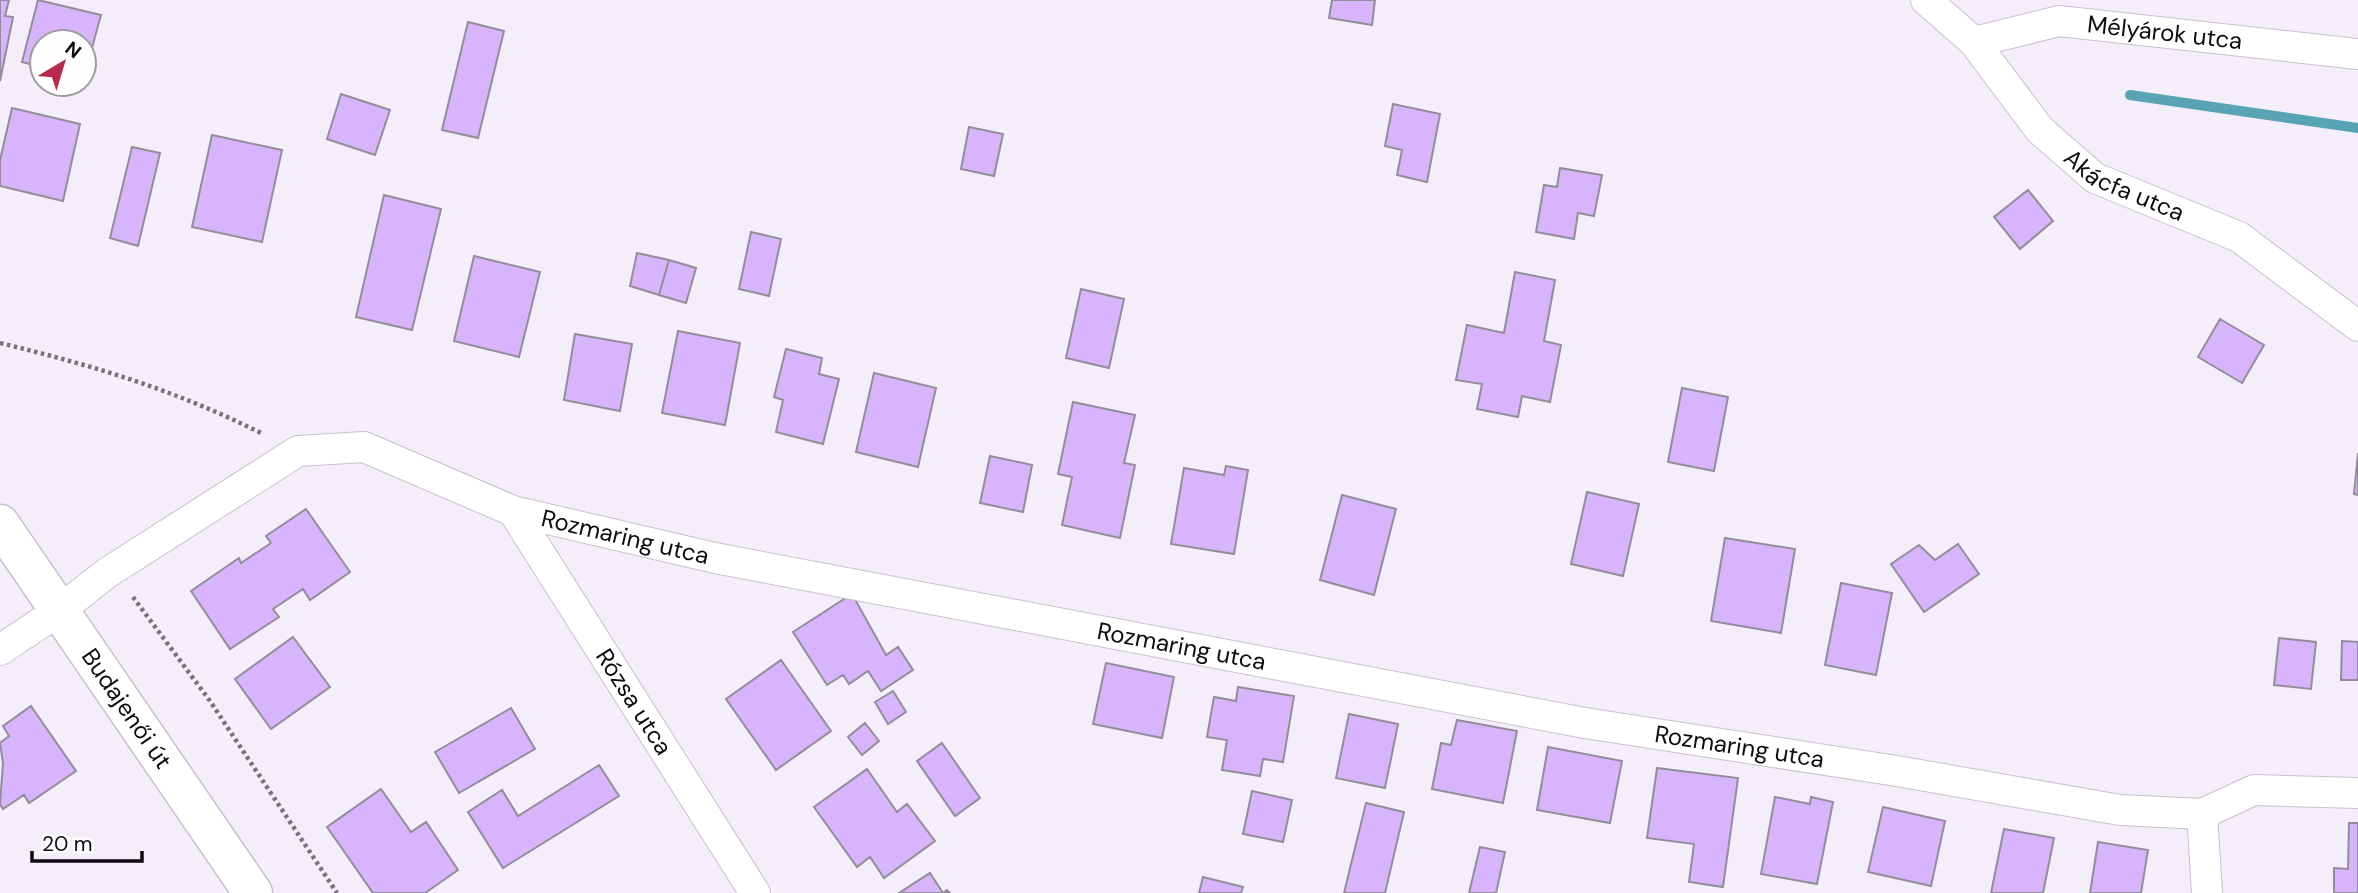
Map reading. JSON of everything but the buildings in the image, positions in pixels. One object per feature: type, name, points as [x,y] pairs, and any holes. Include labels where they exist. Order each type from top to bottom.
[{"type":"main road","name":"Budajenői út","points":[[0,524],[253,893]]},
{"type":"street","name":"Akácfa utca","points":[[1926,0],[1974,43],[2040,130],[2095,178],[2239,237],[2358,326]]},
{"type":"street","name":"Mélyárok utca","points":[[1974,43],[2059,21],[2358,54]]},
{"type":"street","name":"Rozmaring utca","points":[[0,650],[60,610],[107,573],[298,451],[364,447],[513,511],[715,558],[1585,723],[1897,771],[2120,810],[2202,814],[2254,790],[2358,793]]},
{"type":"street","name":"Rózsa utca","points":[[513,511],[755,893]]},
{"type":"street","points":[[2202,814],[2207,893]]},
{"type":"path","points":[[0,343],[96,366],[207,406],[298,451]]},
{"type":"path","points":[[107,573],[136,600],[210,701],[337,893]]},
{"type":"waterway","points":[[2130,95],[2358,128]]}]
